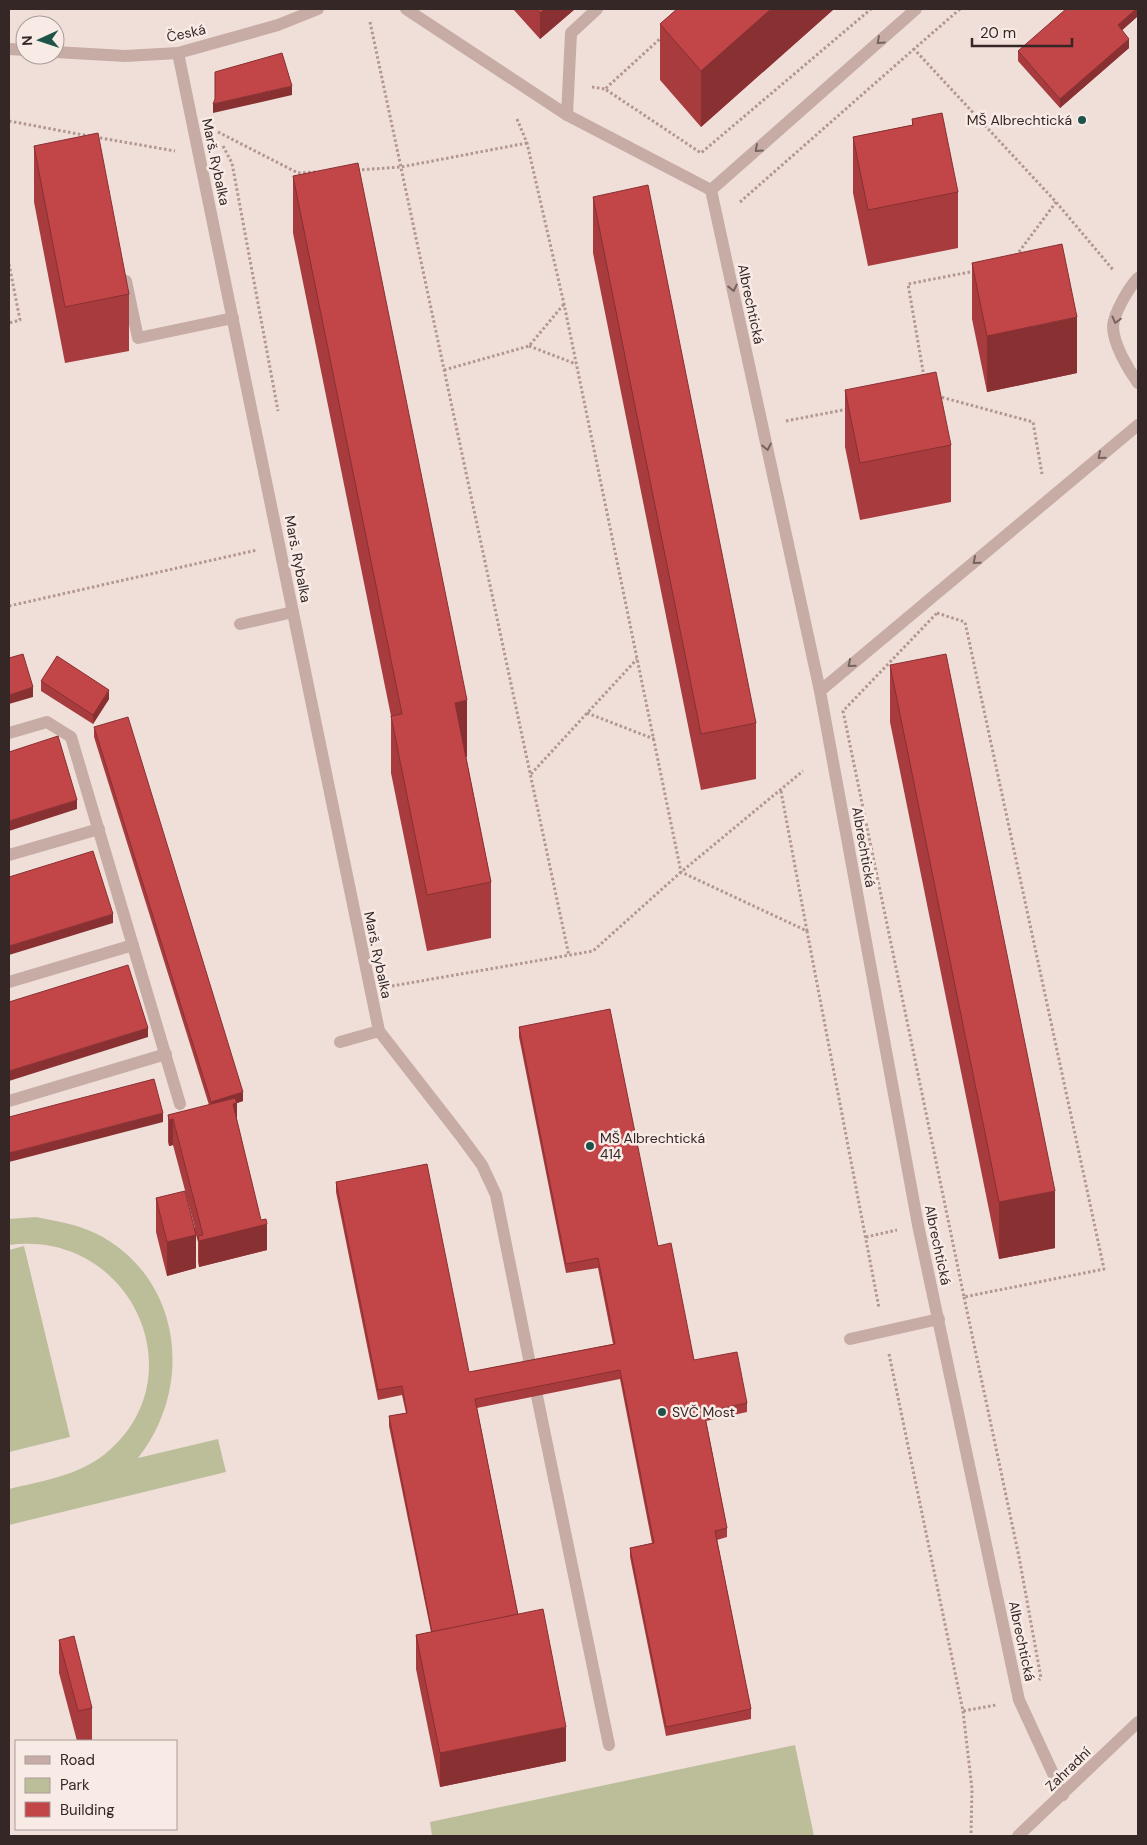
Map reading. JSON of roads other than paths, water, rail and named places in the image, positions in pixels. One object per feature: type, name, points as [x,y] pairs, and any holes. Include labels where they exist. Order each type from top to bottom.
[{"type":"street","name":"Česká","points":[[65,53],[125,56],[178,53],[278,26],[318,9]]},
{"type":"street","points":[[406,9],[567,115],[712,190],[916,9]]},
{"type":"street","points":[[567,115],[570,33],[597,9]]},
{"type":"street","name":"Marš. Rybalka","points":[[178,53],[379,1031]]},
{"type":"street","name":"Albrechtická","points":[[712,190],[820,691],[918,1225],[1019,1700],[1063,1795]]},
{"type":"street","points":[[124,270],[138,338],[233,318]]},
{"type":"street","points":[[1138,278],[1128,288],[1113,326],[1124,365],[1138,383]]},
{"type":"street","points":[[820,691],[1138,425]]},
{"type":"street","points":[[240,624],[293,612]]},
{"type":"street","points":[[9,734],[47,722],[71,737],[180,1104]]},
{"type":"street","points":[[9,856],[99,829]]},
{"type":"street","points":[[9,982],[133,945]]},
{"type":"street","points":[[340,1042],[379,1031],[482,1165],[496,1195],[531,1369]]},
{"type":"street","points":[[9,1101],[166,1054]]},
{"type":"street","points":[[850,1339],[939,1319]]},
{"type":"street","points":[[537,1396],[609,1745]]},
{"type":"street","name":"Zahradní","points":[[1018,1836],[1138,1722]]},
{"type":"place","name":"MŠ Albrechtická","points":[[1082,120]]},
{"type":"place","name":"MŠ Albrechtická 414","points":[[590,1146]]},
{"type":"place","name":"SVČ Most","points":[[662,1412]]}]
